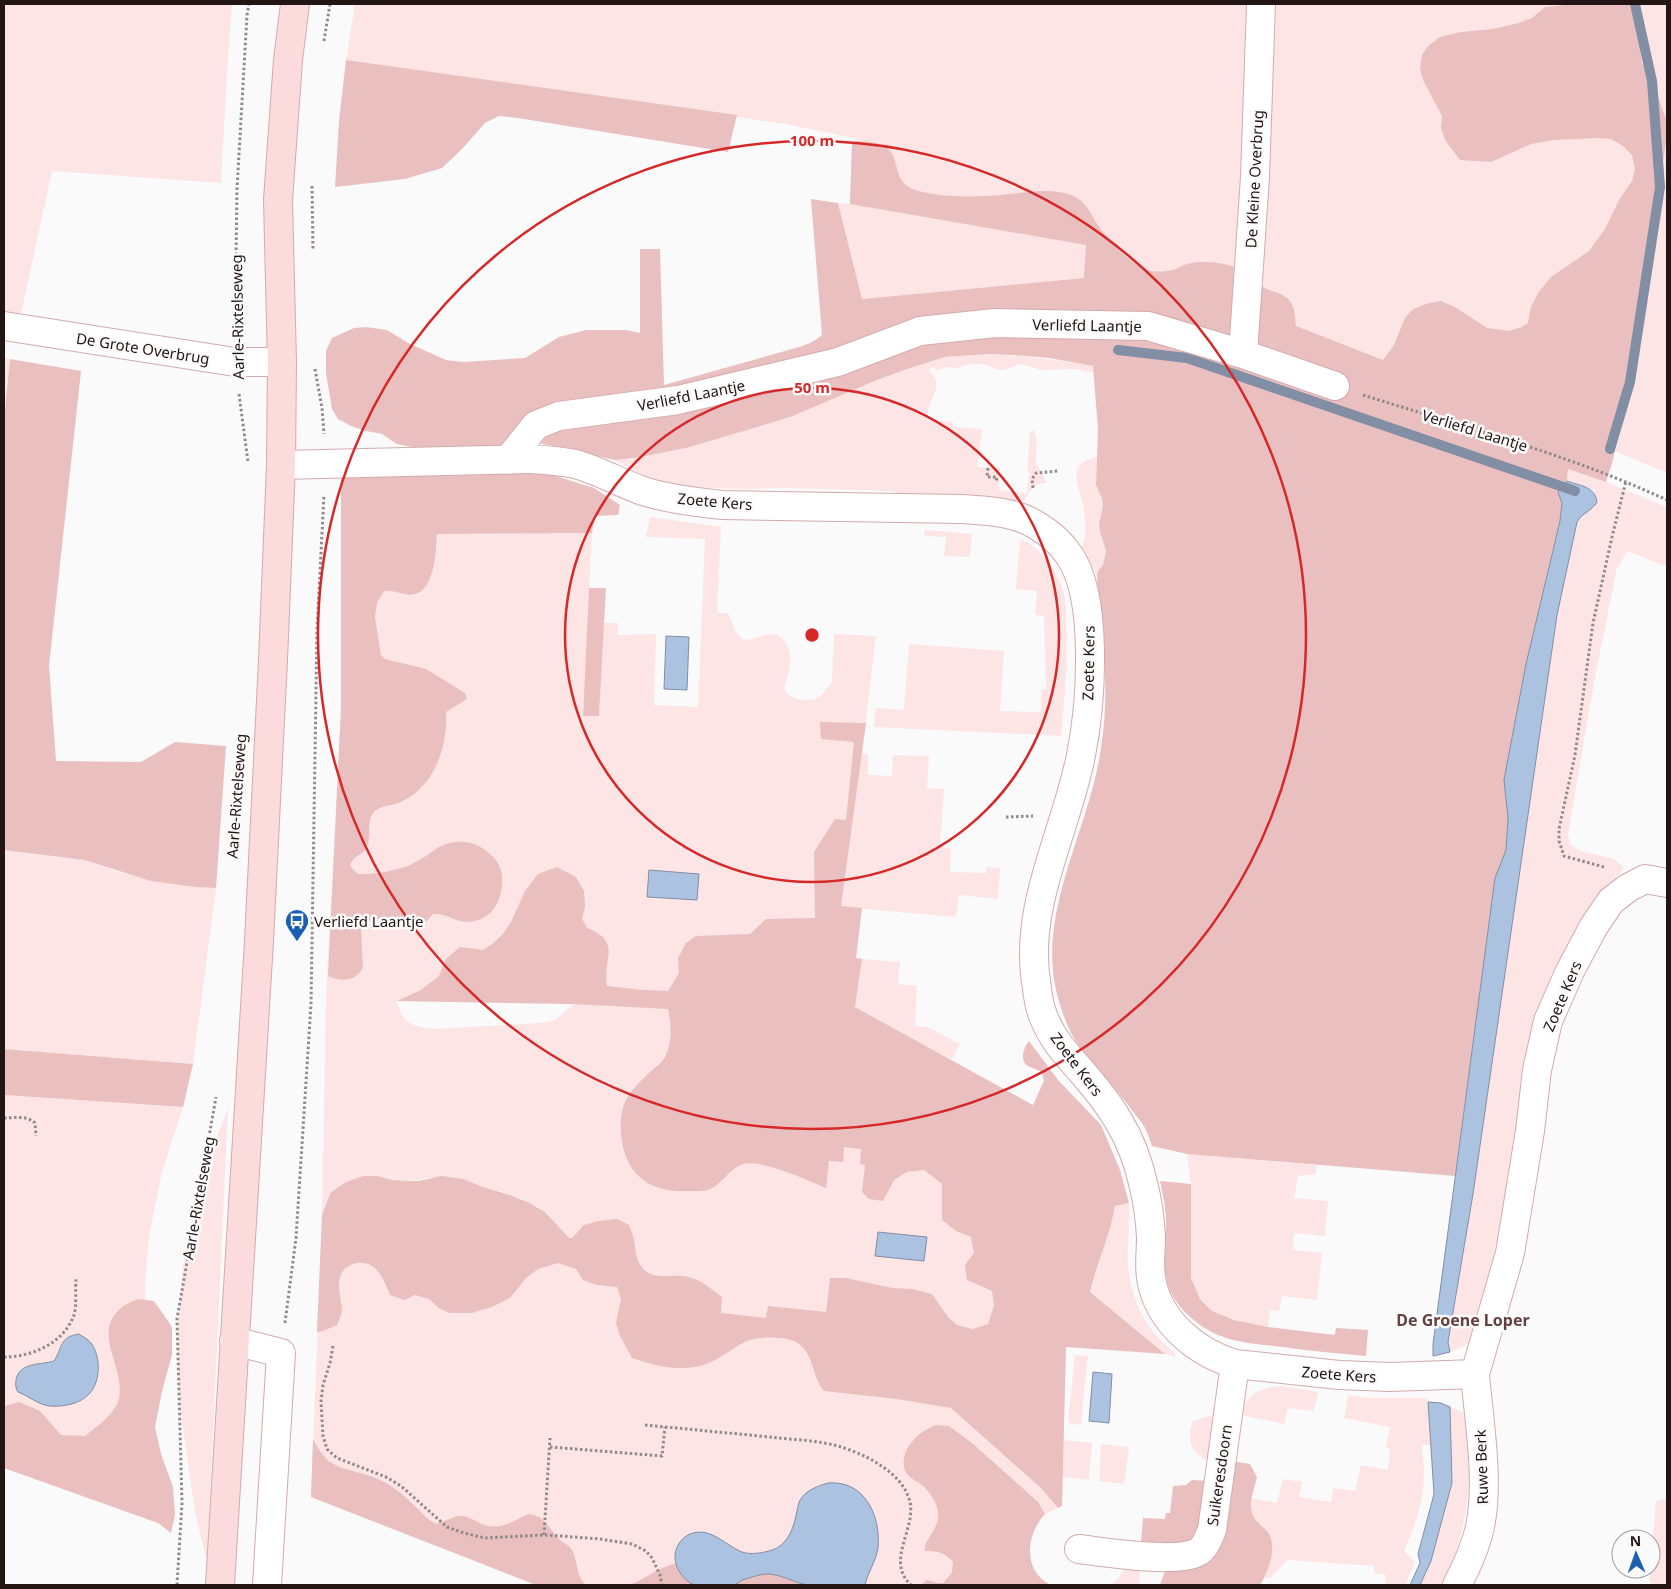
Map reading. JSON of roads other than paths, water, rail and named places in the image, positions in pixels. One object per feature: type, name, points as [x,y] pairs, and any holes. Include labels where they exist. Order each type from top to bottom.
[{"type":"street","name":"Aarle-Rixtelseweg","points":[[220,1585],[259,941],[273,660],[281,465],[282,362],[278,200],[288,60],[295,4]]},
{"type":"street","name":"De Kleine Overbrug","points":[[1243,354],[1255,177],[1262,4]]},
{"type":"street","name":"Verliefd Laantje","points":[[508,460],[536,425],[559,416],[678,400],[838,362],[920,331],[995,323],[1148,326],[1243,354],[1335,386]]},
{"type":"street","name":"De Grote Overbrug","points":[[4,326],[235,362],[282,362]]},
{"type":"street","name":"Zoete Kers","points":[[281,465],[529,459],[573,464],[596,471],[643,491],[695,502],[962,509],[993,512],[1011,515],[1036,525],[1058,542],[1069,555],[1081,580],[1090,630],[1090,667],[1082,756],[1040,898],[1034,940],[1034,965],[1037,989],[1043,1016],[1051,1033],[1119,1122],[1134,1154],[1147,1198],[1151,1237],[1151,1275],[1154,1292],[1159,1304],[1177,1330],[1190,1342],[1220,1359],[1235,1364],[1339,1375],[1390,1377],[1475,1374],[1510,1253],[1530,1130],[1537,1070],[1548,1022],[1570,971],[1594,926],[1611,901],[1628,888],[1645,879],[1667,883]]},
{"type":"street","points":[[234,1341],[281,1353],[267,1585]]},
{"type":"street","name":"Suikeresdoorn","points":[[1079,1549],[1166,1558],[1184,1556],[1199,1551],[1208,1541],[1212,1530],[1235,1364]]},
{"type":"street","name":"Ruwe Berk","points":[[1457,1585],[1465,1570],[1478,1535],[1484,1498],[1483,1462],[1475,1374]]},
{"type":"water","points":[[1567,481],[1590,490],[1596,497],[1597,502],[1577,522],[1557,615],[1473,1194],[1448,1342],[1450,1352],[1433,1356],[1433,1344],[1495,878],[1506,850],[1508,818],[1504,780],[1526,664],[1560,521],[1562,503],[1558,492]]},
{"type":"water","points":[[666,636],[689,637],[687,690],[664,689]]},
{"type":"water","points":[[649,870],[699,874],[697,900],[647,897]]},
{"type":"water","points":[[878,1232],[927,1237],[924,1261],[875,1256]]},
{"type":"water","points":[[79,1334],[91,1343],[97,1355],[98,1376],[89,1394],[76,1402],[50,1406],[41,1404],[18,1392],[16,1382],[21,1370],[31,1365],[54,1361],[62,1343],[73,1335]]},
{"type":"water","points":[[1093,1372],[1112,1374],[1109,1423],[1089,1421]]},
{"type":"water","points":[[1428,1402],[1441,1403],[1450,1407],[1452,1483],[1431,1561],[1420,1585],[1410,1585],[1420,1563],[1418,1554],[1434,1494]]},
{"type":"water","points":[[828,1483],[852,1487],[861,1494],[868,1502],[877,1524],[878,1548],[865,1585],[815,1586],[776,1575],[764,1574],[742,1580],[733,1585],[702,1586],[690,1583],[680,1573],[675,1560],[678,1545],[687,1536],[697,1532],[711,1534],[745,1553],[761,1553],[778,1548],[789,1535],[799,1503],[803,1497],[812,1489]]},
{"type":"waterway","points":[[1610,449],[1630,382],[1660,187],[1652,81],[1635,4]]},
{"type":"waterway","points":[[1118,350],[1187,358],[1575,491]]},
{"type":"place","name":"Verliefd Laantje","points":[[297,942]]},
{"type":"district","name":"De Groene Loper","points":[[1463,1320]]}]
